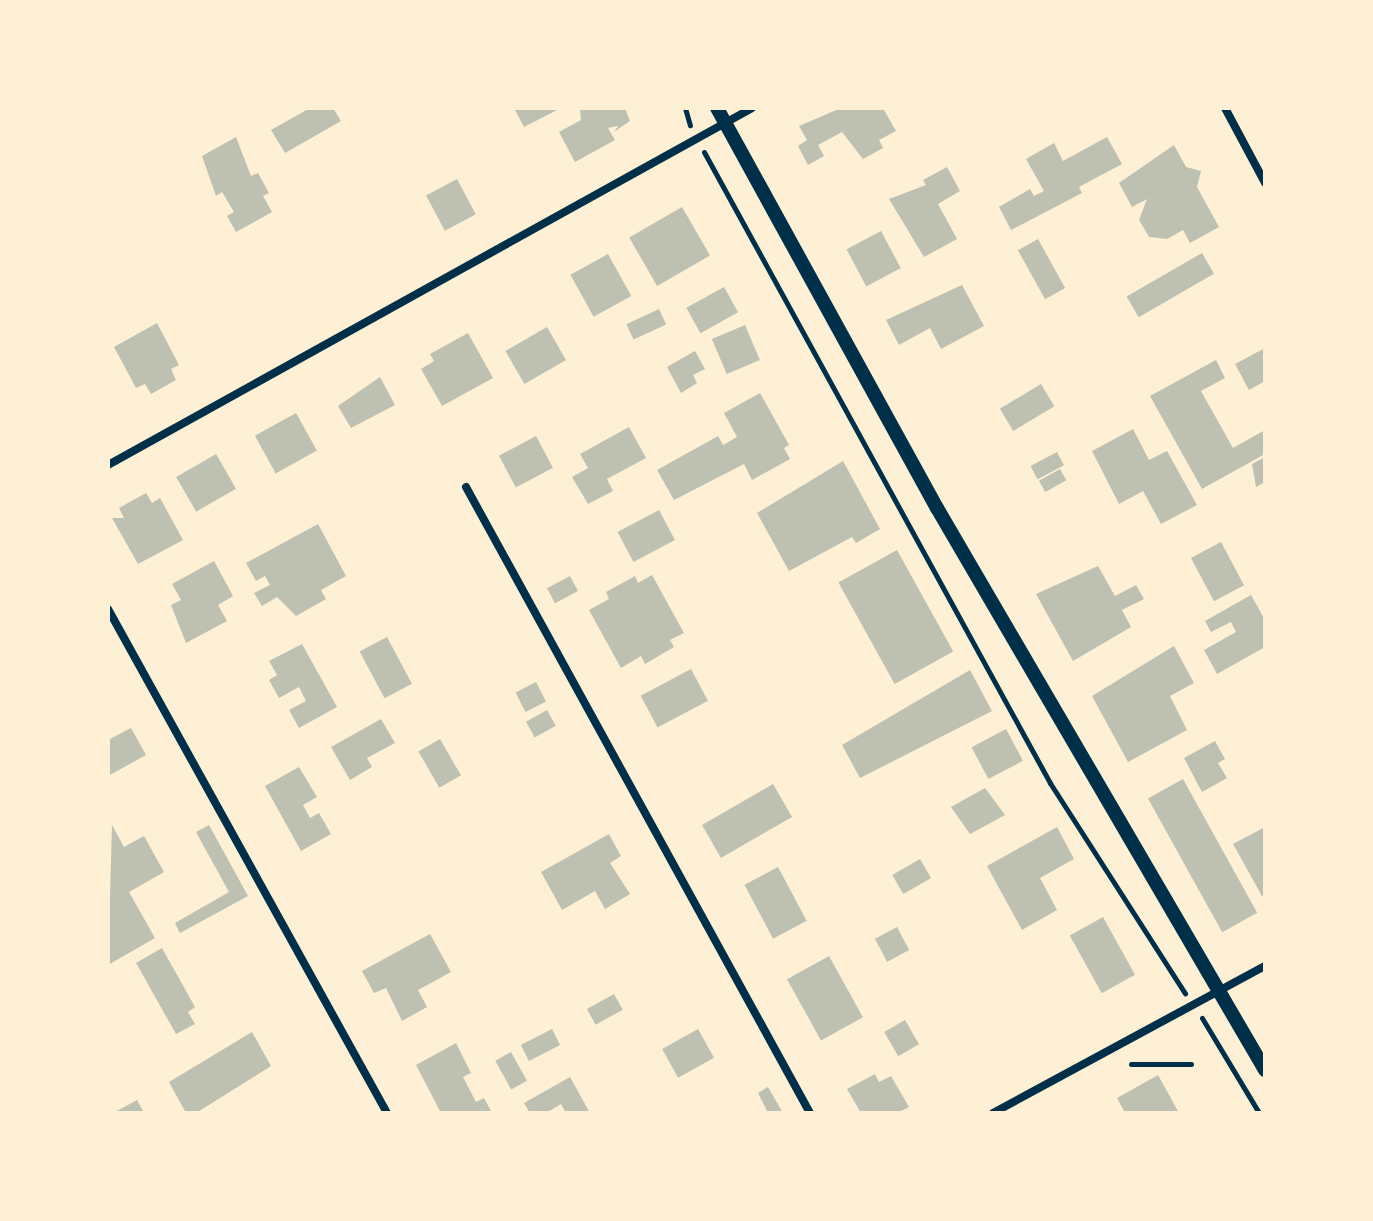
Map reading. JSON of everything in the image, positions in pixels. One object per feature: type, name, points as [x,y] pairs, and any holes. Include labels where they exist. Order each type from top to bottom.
[{"type":"street","points":[[717,108],[937,508],[1265,1070]]},
{"type":"street","points":[[108,465],[752,108]]},
{"type":"street","points":[[1225,108],[1265,183]]},
{"type":"street","points":[[466,487],[810,1113]]},
{"type":"street","points":[[108,609],[387,1113]]},
{"type":"street","points":[[993,1113],[1265,966]]},
{"type":"path","points":[[685,108],[686,118]]},
{"type":"path","points":[[708,161],[1050,783],[1181,987]]},
{"type":"path","points":[[1205,1023],[1259,1113]]},
{"type":"path","points":[[1131,1064],[1191,1064]]},
{"type":"building","points":[[310,108],[333,108],[341,121],[285,153],[271,130]]},
{"type":"building","points":[[514,108],[561,108],[524,127]]},
{"type":"building","points":[[580,108],[625,108],[630,121],[614,132],[618,126],[608,128],[615,140],[575,162],[559,132],[581,120]]},
{"type":"building","points":[[841,108],[883,108],[896,131],[879,140],[883,148],[863,159],[842,132],[818,145],[824,156],[808,165],[798,146],[807,140],[799,126]]},
{"type":"building","points":[[236,137],[251,176],[258,173],[269,193],[263,196],[272,212],[236,232],[227,216],[234,212],[222,192],[216,196],[202,156]]},
{"type":"building","points":[[1107,137],[1122,164],[1079,187],[1082,193],[1011,230],[999,207],[1030,189],[1034,196],[1044,191],[1026,159],[1054,143],[1063,161]]},
{"type":"building","points":[[1174,145],[1186,167],[1201,171],[1197,187],[1219,227],[1190,243],[1183,230],[1167,239],[1149,237],[1139,220],[1147,199],[1132,207],[1119,183]]},
{"type":"building","points":[[947,167],[960,191],[938,204],[957,239],[924,257],[889,199],[926,185],[923,180]]},
{"type":"building","points":[[457,179],[476,214],[445,231],[426,195]]},
{"type":"building","points":[[682,207],[710,255],[657,286],[629,238]]},
{"type":"building","points":[[881,231],[901,268],[866,286],[847,249]]},
{"type":"building","points":[[1038,239],[1065,288],[1045,299],[1018,250]]},
{"type":"building","points":[[1202,253],[1214,274],[1139,317],[1127,296]]},
{"type":"building","points":[[608,254],[631,296],[594,317],[570,275]]},
{"type":"building","points":[[962,285],[984,326],[941,349],[930,328],[899,345],[886,320]]},
{"type":"building","points":[[724,287],[738,312],[700,333],[686,308]]},
{"type":"building","points":[[659,309],[666,324],[634,340],[626,324]]},
{"type":"building","points":[[157,323],[179,365],[171,369],[176,380],[151,394],[145,384],[136,388],[114,347]]},
{"type":"building","points":[[745,325],[760,360],[727,374],[712,339]]},
{"type":"building","points":[[547,327],[566,360],[524,384],[505,351]]},
{"type":"building","points":[[468,333],[493,378],[442,406],[421,369],[434,361],[430,354]]},
{"type":"building","points":[[1265,348],[1265,381],[1249,390],[1235,364]]},
{"type":"building","points":[[695,351],[705,369],[693,375],[697,383],[681,393],[667,367]]},
{"type":"building","points":[[1216,360],[1225,378],[1201,391],[1233,448],[1265,430],[1265,454],[1202,489],[1150,396]]},
{"type":"building","points":[[380,377],[395,405],[351,428],[338,406]]},
{"type":"building","points":[[1041,384],[1054,406],[1013,431],[1000,409]]},
{"type":"building","points":[[760,393],[789,445],[784,448],[790,459],[752,480],[744,464],[674,500],[657,470],[718,436],[723,445],[737,437],[724,413]]},
{"type":"building","points":[[296,413],[317,451],[276,473],[255,436]]},
{"type":"building","points":[[629,427],[646,458],[607,479],[613,491],[588,504],[572,477],[588,468],[580,454]]},
{"type":"building","points":[[1133,429],[1149,460],[1167,451],[1197,505],[1161,524],[1143,491],[1119,504],[1092,451]]},
{"type":"building","points":[[536,436],[553,468],[516,488],[499,456]]},
{"type":"building","points":[[1057,452],[1064,465],[1038,479],[1031,466]]},
{"type":"building","points":[[216,454],[236,489],[196,512],[176,477]]},
{"type":"building","points":[[1263,458],[1265,482],[1256,487],[1252,464]]},
{"type":"building","points":[[843,461],[880,529],[856,543],[852,537],[789,571],[757,513]]},
{"type":"building","points":[[1060,469],[1066,480],[1045,492],[1039,481]]},
{"type":"building","points":[[146,493],[152,503],[160,498],[183,540],[138,564],[112,518],[124,518],[119,508]]},
{"type":"building","points":[[659,510],[675,540],[633,562],[618,532]]},
{"type":"building","points":[[318,524],[346,576],[321,590],[326,599],[296,616],[277,597],[262,606],[254,593],[270,585],[265,576],[256,581],[246,563]]},
{"type":"building","points":[[1221,542],[1244,585],[1214,601],[1191,558]]},
{"type":"building","points":[[897,550],[953,651],[895,684],[838,582]]},
{"type":"building","points":[[214,561],[233,596],[218,605],[227,621],[186,643],[171,605],[181,600],[172,584]]},
{"type":"building","points":[[1098,566],[1115,596],[1136,585],[1144,599],[1122,610],[1131,627],[1073,661],[1036,594]]},
{"type":"building","points":[[652,575],[684,633],[670,640],[674,647],[645,664],[641,656],[621,668],[589,610],[609,599],[606,592],[635,576],[638,583]]},
{"type":"building","points":[[570,576],[578,591],[555,603],[547,588]]},
{"type":"building","points":[[1251,595],[1265,620],[1265,647],[1217,674],[1204,650],[1236,632],[1231,622],[1211,632],[1205,621]]},
{"type":"building","points":[[387,637],[412,684],[385,698],[360,652]]},
{"type":"building","points":[[302,644],[337,707],[299,728],[289,710],[306,701],[299,687],[279,698],[269,680],[277,675],[269,661]]},
{"type":"building","points":[[1174,646],[1194,683],[1170,696],[1187,730],[1128,762],[1092,696]]},
{"type":"building","points":[[691,669],[708,701],[658,728],[641,696]]},
{"type":"building","points":[[970,670],[992,711],[860,778],[842,745]]},
{"type":"building","points":[[536,682],[546,702],[525,712],[516,692]]},
{"type":"building","points":[[547,710],[556,726],[535,737],[526,722]]},
{"type":"building","points":[[381,719],[395,743],[367,758],[372,767],[350,780],[331,747]]},
{"type":"building","points":[[131,728],[146,755],[108,776],[108,740]]},
{"type":"building","points":[[1006,729],[1023,761],[988,779],[972,747]]},
{"type":"building","points":[[440,739],[461,775],[439,788],[418,752]]},
{"type":"building","points":[[1215,741],[1225,759],[1218,763],[1227,778],[1202,792],[1184,758]]},
{"type":"building","points":[[299,767],[317,797],[303,805],[310,818],[319,813],[331,834],[301,851],[265,786]]},
{"type":"building","points":[[1183,779],[1257,913],[1222,932],[1148,798]]},
{"type":"building","points":[[773,784],[792,817],[721,858],[702,825]]},
{"type":"building","points":[[985,788],[1005,815],[970,834],[951,807]]},
{"type":"building","points":[[112,825],[124,847],[144,836],[164,872],[129,892],[155,938],[108,965]]},
{"type":"building","points":[[209,825],[248,896],[180,933],[175,923],[229,892],[196,832]]},
{"type":"building","points":[[1057,827],[1074,859],[1040,878],[1057,910],[1022,930],[987,866]]},
{"type":"building","points":[[1265,827],[1265,895],[1262,896],[1233,844]]},
{"type":"building","points":[[609,834],[621,856],[610,863],[630,894],[605,909],[595,891],[562,910],[541,872]]},
{"type":"building","points":[[920,859],[931,878],[903,894],[892,875]]},
{"type":"building","points":[[778,867],[807,921],[773,939],[744,885]]},
{"type":"building","points":[[1103,917],[1135,975],[1102,993],[1070,935]]},
{"type":"building","points":[[897,927],[909,950],[887,962],[875,939]]},
{"type":"building","points":[[430,934],[451,972],[418,990],[427,1007],[402,1021],[386,988],[374,993],[362,971]]},
{"type":"building","points":[[162,948],[195,1007],[188,1012],[195,1024],[176,1034],[136,963]]},
{"type":"building","points":[[829,956],[863,1017],[821,1040],[787,979]]},
{"type":"building","points":[[614,994],[623,1010],[596,1025],[587,1009]]},
{"type":"building","points":[[905,1020],[919,1044],[898,1056],[884,1032]]},
{"type":"building","points":[[552,1029],[560,1045],[529,1061],[521,1045]]},
{"type":"building","points":[[698,1029],[714,1058],[678,1078],[662,1049]]},
{"type":"building","points":[[252,1032],[271,1066],[196,1113],[186,1113],[169,1082]]},
{"type":"building","points":[[456,1043],[471,1073],[463,1077],[476,1102],[484,1098],[491,1111],[487,1113],[441,1113],[416,1065]]},
{"type":"building","points":[[511,1052],[527,1081],[511,1090],[495,1061]]},
{"type":"building","points":[[875,1074],[879,1082],[891,1076],[909,1107],[897,1113],[861,1113],[847,1089]]},
{"type":"building","points":[[1158,1075],[1179,1113],[1125,1113],[1117,1098]]},
{"type":"building","points":[[570,1077],[590,1113],[566,1113],[561,1104],[546,1113],[530,1113],[524,1103]]},
{"type":"building","points":[[768,1087],[783,1113],[768,1113],[758,1093]]},
{"type":"building","points":[[137,1100],[144,1113],[113,1113]]}]
